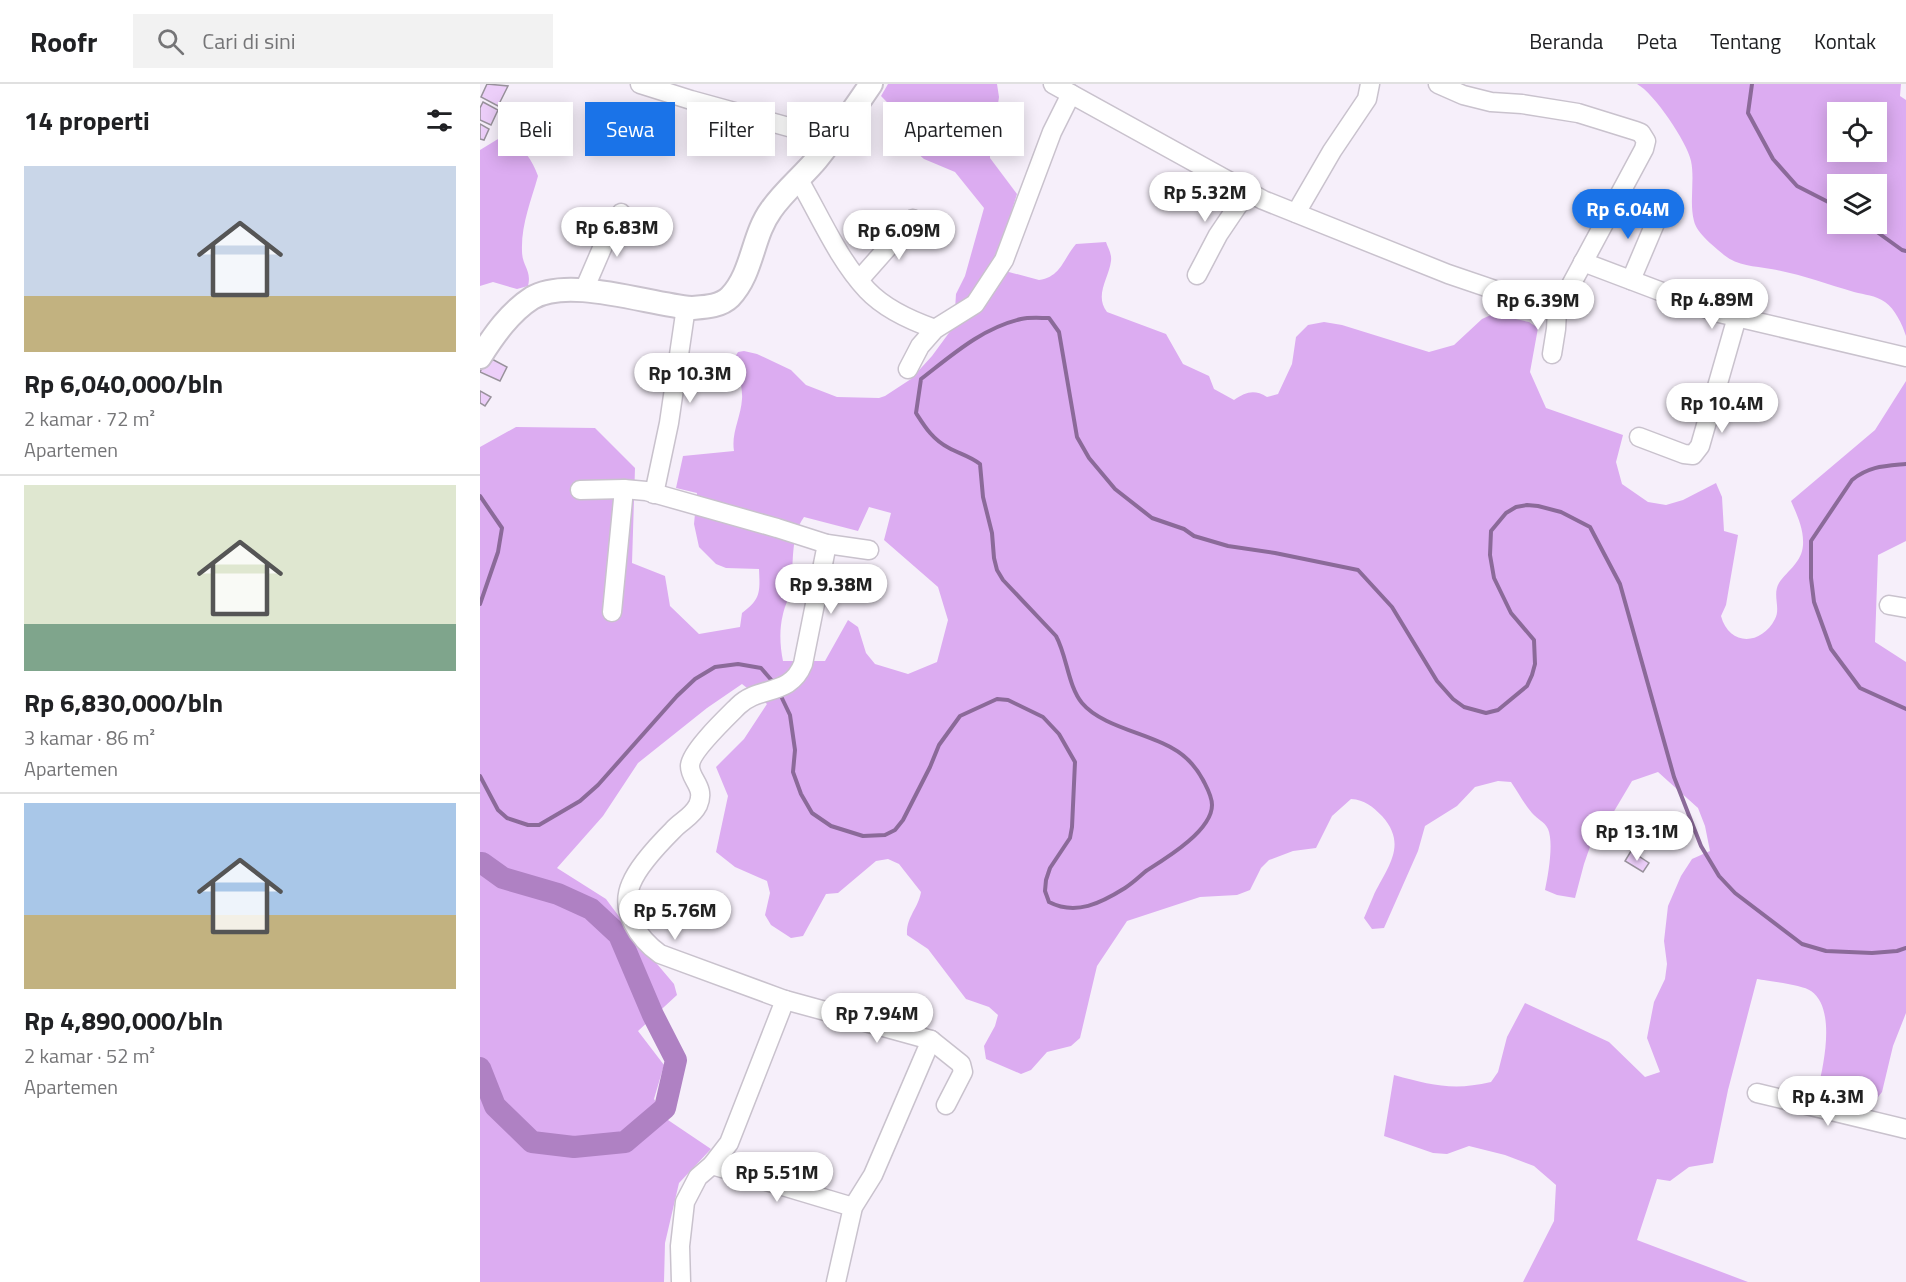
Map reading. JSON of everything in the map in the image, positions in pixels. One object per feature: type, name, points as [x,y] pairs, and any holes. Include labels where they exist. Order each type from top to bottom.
[{"type":"main road","points":[[859,102],[872,84]]},
{"type":"main road","points":[[480,357],[500,328],[522,305],[533,297],[552,290],[584,290],[686,307],[708,306],[724,302],[731,296],[742,279],[770,211],[818,156]]},
{"type":"street","points":[[640,84],[787,127]]},
{"type":"street","points":[[1053,84],[1247,192],[1448,273],[1557,311]]},
{"type":"street","points":[[1296,213],[1332,151],[1367,99],[1371,84]]},
{"type":"street","points":[[1438,84],[1462,95],[1491,102],[1522,104],[1578,113],[1641,133],[1646,141],[1644,149],[1557,311],[1552,354]]},
{"type":"street","points":[[908,369],[920,346],[935,330],[975,304],[1004,260],[1052,132],[1071,94]]},
{"type":"street","points":[[799,180],[844,259],[868,291],[884,303],[935,330]]},
{"type":"street","points":[[1197,275],[1218,235],[1247,192]]},
{"type":"street","points":[[584,290],[609,232],[621,213]]},
{"type":"street","points":[[1631,280],[1659,214]]},
{"type":"street","points":[[859,280],[913,219]]},
{"type":"street","points":[[1583,262],[1715,312],[1906,357]]},
{"type":"street","points":[[654,494],[669,423],[686,307]]},
{"type":"street","points":[[1639,436],[1684,454],[1693,455],[1700,446],[1737,317]]},
{"type":"street","points":[[612,612],[624,489]]},
{"type":"street","points":[[580,490],[624,489],[654,494],[827,544],[869,550]]},
{"type":"street","points":[[827,544],[803,664],[798,675],[779,688],[750,697],[739,705],[694,754],[690,767],[700,791],[697,807],[661,842],[646,861],[631,883],[627,896],[633,924],[648,945],[660,954],[785,1000],[931,1040],[961,1064],[963,1072],[946,1105]]},
{"type":"street","points":[[681,1282],[680,1246],[685,1202],[698,1177],[712,1165],[729,1143],[785,1000]]},
{"type":"street","points":[[836,1282],[853,1207],[873,1175],[931,1040]]},
{"type":"street","points":[[1757,1093],[1906,1129]]},
{"type":"street","points":[[712,1165],[853,1207]]},
{"type":"shaded area","points":[[888,84],[997,84],[999,97],[998,102],[887,102],[881,96]]},
{"type":"shaded area","points":[[1637,84],[1901,84],[1900,96],[1906,100],[1906,336],[1895,313],[1881,300],[1792,274],[1729,259],[1706,240],[1694,221],[1692,168],[1688,153],[1669,119],[1652,97]]},
{"type":"shaded area","points":[[498,139],[498,156],[528,156],[538,176],[527,213],[522,241],[522,256],[529,276],[528,286],[517,289],[493,282],[480,286],[480,150]]},
{"type":"shaded area","points":[[921,156],[990,156],[1017,194],[994,268],[1039,280],[1057,271],[1076,244],[1106,242],[1111,261],[1103,286],[1102,299],[1107,312],[1166,334],[1183,364],[1209,376],[1214,389],[1234,400],[1250,392],[1267,397],[1278,394],[1292,364],[1296,337],[1308,325],[1324,322],[1342,325],[1429,352],[1454,345],[1482,319],[1493,314],[1529,322],[1538,328],[1530,372],[1546,408],[1623,435],[1616,462],[1622,484],[1648,502],[1666,505],[1683,500],[1716,483],[1722,497],[1724,531],[1738,535],[1726,605],[1721,616],[1731,633],[1746,639],[1762,634],[1775,619],[1777,588],[1802,551],[1800,522],[1791,501],[1875,430],[1906,381],[1906,541],[1878,555],[1875,642],[1906,662],[1906,1013],[1893,1046],[1882,1092],[1875,1101],[1827,1095],[1818,1088],[1826,1037],[1826,1023],[1819,999],[1807,989],[1757,979],[1728,1090],[1713,1163],[1689,1167],[1670,1181],[1657,1179],[1637,1240],[1748,1282],[1523,1282],[1554,1221],[1556,1185],[1534,1166],[1505,1155],[1469,1146],[1447,1154],[1433,1153],[1384,1136],[1394,1075],[1442,1086],[1465,1086],[1491,1082],[1498,1072],[1507,1037],[1525,1003],[1609,1042],[1645,1077],[1660,1072],[1647,1038],[1654,1002],[1665,979],[1667,964],[1664,941],[1668,906],[1681,876],[1692,859],[1710,851],[1705,826],[1698,808],[1658,772],[1632,781],[1613,813],[1592,841],[1575,898],[1545,890],[1549,868],[1550,835],[1545,824],[1529,809],[1511,782],[1498,781],[1475,787],[1457,806],[1425,826],[1418,851],[1384,928],[1372,929],[1364,918],[1389,867],[1394,837],[1390,827],[1375,809],[1364,802],[1351,799],[1332,816],[1316,848],[1293,851],[1269,860],[1261,868],[1250,890],[1237,895],[1200,897],[1127,921],[1097,966],[1080,1038],[1071,1046],[1047,1052],[1031,1070],[1021,1074],[986,1059],[984,1046],[998,1015],[989,1007],[966,999],[928,949],[907,935],[908,923],[921,892],[899,864],[888,859],[876,861],[838,893],[826,894],[803,936],[791,938],[771,925],[765,915],[770,893],[767,881],[735,867],[716,852],[728,796],[716,767],[744,739],[767,704],[742,684],[707,708],[638,763],[603,816],[557,868],[606,899],[674,984],[677,995],[638,1031],[664,1065],[654,1099],[668,1120],[711,1149],[679,1183],[665,1243],[664,1282],[480,1282],[480,447],[516,427],[595,428],[635,468],[632,563],[665,576],[670,606],[699,634],[740,627],[742,613],[753,603],[758,594],[759,569],[726,568],[716,564],[699,547],[694,524],[697,493],[676,488],[683,456],[734,451],[733,444],[742,399],[735,357],[738,352],[757,354],[791,370],[806,385],[837,397],[879,398],[911,379],[932,356],[954,326],[956,294],[965,276],[984,208],[955,172]],"holes":[[[869,507],[891,513],[884,540],[938,587],[948,620],[937,662],[908,674],[875,664],[866,653],[858,627],[848,620],[825,661],[783,661],[780,638],[782,620],[790,590],[796,533],[804,517],[858,531]]]},
{"type":"building","points":[[487,84],[508,86],[498,106],[481,97]]},
{"type":"building","points":[[483,102],[498,110],[491,125],[480,120],[480,108]]},
{"type":"building","points":[[480,124],[489,129],[484,140],[480,139]]},
{"type":"building","points":[[488,357],[507,367],[500,381],[480,372]]},
{"type":"building","points":[[480,391],[491,397],[485,406],[480,403]]},
{"type":"building","points":[[1631,851],[1649,863],[1643,872],[1625,861]]},
{"type":"waterway","points":[[1752,84],[1748,113],[1773,159],[1797,186],[1827,201]]},
{"type":"waterway","points":[[1880,234],[1906,251]]},
{"type":"waterway","points":[[779,692],[790,715],[795,750],[793,772],[801,794],[812,813],[831,826],[863,836],[885,835],[895,830],[903,820],[939,745],[960,716],[997,699],[1008,700],[1043,717],[1059,734],[1075,762],[1070,838],[1050,868],[1046,880],[1045,891],[1049,902],[1059,906],[1069,908],[1088,906],[1116,893],[1186,843],[1204,825],[1210,815],[1211,798],[1200,775],[1190,762],[1177,751],[1161,743],[1100,718],[1090,711],[1077,696],[1056,636],[1003,580],[997,570],[992,533],[983,497],[980,464],[938,441],[916,413],[921,379],[956,352],[980,336],[1007,323],[1024,318],[1049,318],[1059,332],[1077,437],[1089,458],[1115,489],[1152,518],[1184,529],[1194,536],[1228,546],[1358,570],[1392,607],[1437,681],[1453,699],[1464,707],[1486,713],[1498,710],[1527,686],[1535,664],[1534,640],[1511,613],[1494,578],[1490,555],[1491,531],[1506,513],[1516,507],[1527,505],[1561,512],[1590,527],[1620,584],[1674,777],[1701,846],[1719,876],[1735,893],[1802,944],[1826,951],[1872,953],[1906,948]]},
{"type":"waterway","points":[[1906,464],[1884,466],[1858,475],[1852,480],[1811,541],[1811,578],[1814,602],[1831,649],[1860,688],[1906,709]]},
{"type":"waterway","points":[[480,496],[502,528],[498,552],[480,604]]},
{"type":"waterway","points":[[480,776],[498,810],[507,818],[528,825],[539,825],[580,801],[598,785],[677,696],[695,679],[715,667],[738,664],[761,668],[774,683]]},
{"type":"waterway","points":[[480,863],[503,878],[558,894],[591,909],[619,935],[653,1015],[676,1060],[665,1108],[625,1142],[574,1147],[532,1142],[495,1106],[480,1068]]}]
